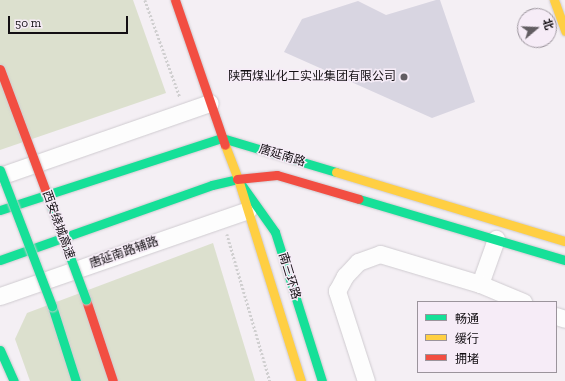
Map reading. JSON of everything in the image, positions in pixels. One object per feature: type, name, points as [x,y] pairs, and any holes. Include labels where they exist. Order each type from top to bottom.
[{"type":"main road","name":"南三环路","points":[[175,0],[222,138],[238,179],[301,381]]},
{"type":"main road","points":[[554,0],[565,31]]},
{"type":"main road","name":"西安绕城高速","points":[[0,69],[86,300],[113,381]]},
{"type":"main road","points":[[0,210],[222,138]]},
{"type":"main road","name":"唐延南路","points":[[222,138],[565,241]]},
{"type":"main road","points":[[0,170],[52,306],[76,381]]},
{"type":"main road","name":"唐延南路","points":[[0,260],[212,185],[238,179],[277,175],[565,260]]},
{"type":"main road","name":"南三环路","points":[[238,179],[275,232],[322,381]]},
{"type":"main road","points":[[0,350],[14,380]]},
{"type":"street","points":[[0,176],[210,103]]},
{"type":"street","name":"唐延南路辅路","points":[[0,296],[248,210]]},
{"type":"street","points":[[480,284],[496,239]]},
{"type":"street","points":[[366,381],[337,291],[345,276],[358,262],[380,254],[480,284],[521,301]]},
{"type":"green space","points":[[0,0],[133,0],[166,93],[0,150]]},
{"type":"green space","points":[[213,243],[255,381],[30,381],[15,339],[27,313]]},
{"type":"building","name":"陕西煤业化工实业集团有限公司","points":[[440,0],[475,102],[432,118],[284,52],[302,19],[358,1],[386,15]]},
{"type":"traffic: fast","points":[[0,210],[222,138],[336,172]]},
{"type":"traffic: fast","points":[[0,170],[52,306]]},
{"type":"traffic: fast","points":[[0,260],[212,185],[237,179]]},
{"type":"traffic: fast","points":[[241,184],[275,232],[322,381]]},
{"type":"traffic: fast","points":[[359,199],[565,260]]},
{"type":"traffic: fast","points":[[50,203],[86,300]]},
{"type":"traffic: fast","points":[[52,306],[76,381]]},
{"type":"traffic: fast","points":[[0,350],[14,381]]},
{"type":"traffic: slow","points":[[554,0],[565,31]]},
{"type":"traffic: slow","points":[[225,145],[238,179],[301,381]]},
{"type":"traffic: slow","points":[[336,172],[565,241]]},
{"type":"traffic: jam","points":[[175,0],[225,145]]},
{"type":"traffic: jam","points":[[0,69],[50,203]]},
{"type":"traffic: jam","points":[[237,179],[277,175],[359,199]]},
{"type":"traffic: jam","points":[[86,300],[113,381]]},
{"type":"place","name":"陕西煤业化工实业集团有限公司","points":[[404,77]]}]
